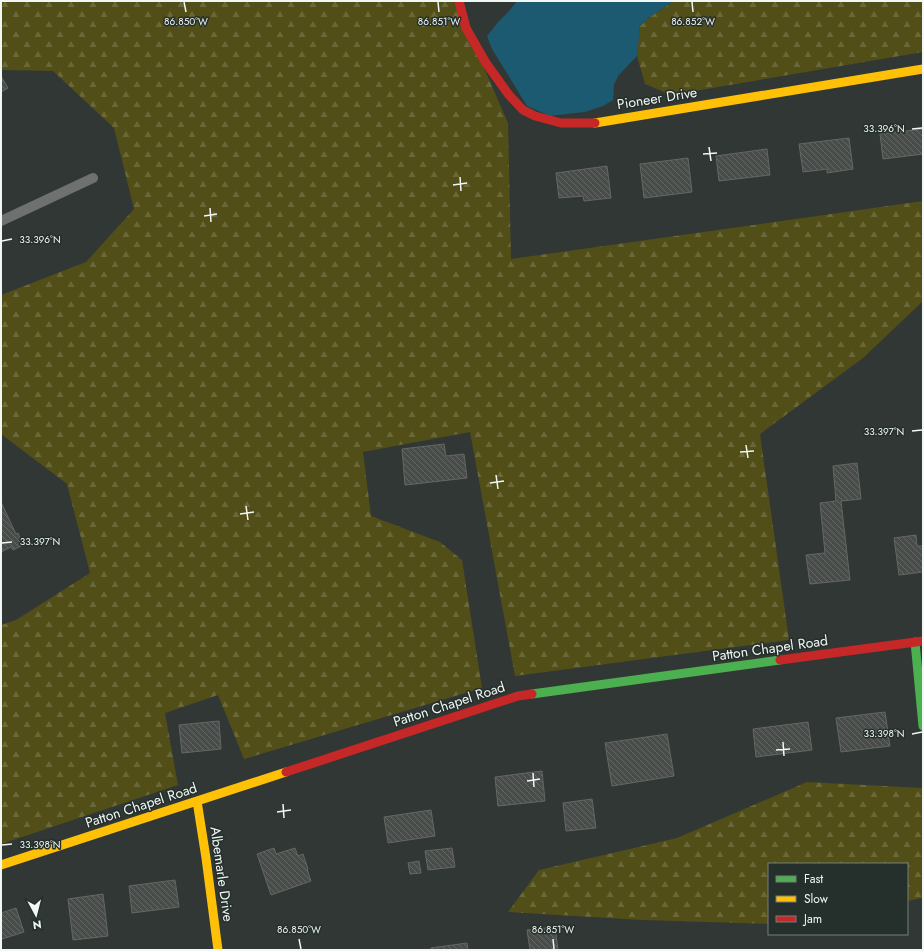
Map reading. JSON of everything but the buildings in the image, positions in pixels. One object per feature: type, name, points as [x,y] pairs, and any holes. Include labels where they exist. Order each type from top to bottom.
[{"type":"street","name":"Pioneer Drive","points":[[459,1],[466,28],[486,63],[509,95],[524,110],[536,116],[561,123],[592,123],[923,69]]},
{"type":"street","points":[[919,642],[923,726]]},
{"type":"street","name":"Patton Chapel Road","points":[[1,865],[518,696],[919,642]]},
{"type":"street","name":"Albemarle Drive","points":[[197,801],[218,950]]},
{"type":"lane","points":[[1,221],[93,178]]},
{"type":"green space","points":[[1,1],[455,1],[508,123],[511,259],[923,201],[923,301],[863,358],[760,434],[789,640],[515,676],[470,432],[363,452],[371,516],[440,542],[462,560],[482,688],[244,759],[218,695],[165,713],[178,785],[1,844],[1,625],[16,620],[90,573],[67,484],[1,434],[1,295],[86,262],[134,209],[114,128],[53,71],[1,70]]},
{"type":"green space","points":[[674,1],[923,1],[923,52],[671,95],[645,84],[637,56],[640,26],[651,16]]},
{"type":"green space","points":[[807,782],[923,788],[923,898],[908,901],[908,863],[768,863],[768,924],[642,920],[508,912],[539,870],[677,838]]},
{"type":"water","points":[[517,1],[674,1],[651,16],[640,26],[637,56],[618,76],[614,85],[613,100],[603,106],[585,112],[550,116],[527,106],[492,49],[487,36]]},
{"type":"traffic: fast","points":[[915,642],[923,726]]},
{"type":"traffic: fast","points":[[532,694],[780,660]]},
{"type":"traffic: slow","points":[[595,123],[923,69]]},
{"type":"traffic: slow","points":[[1,865],[286,772]]},
{"type":"traffic: slow","points":[[197,801],[218,950]]},
{"type":"traffic: jam","points":[[459,1],[466,28],[486,63],[509,95],[523,110],[535,116],[561,123],[595,123]]},
{"type":"traffic: jam","points":[[780,660],[923,641]]},
{"type":"traffic: jam","points":[[286,772],[518,696],[532,694]]}]
